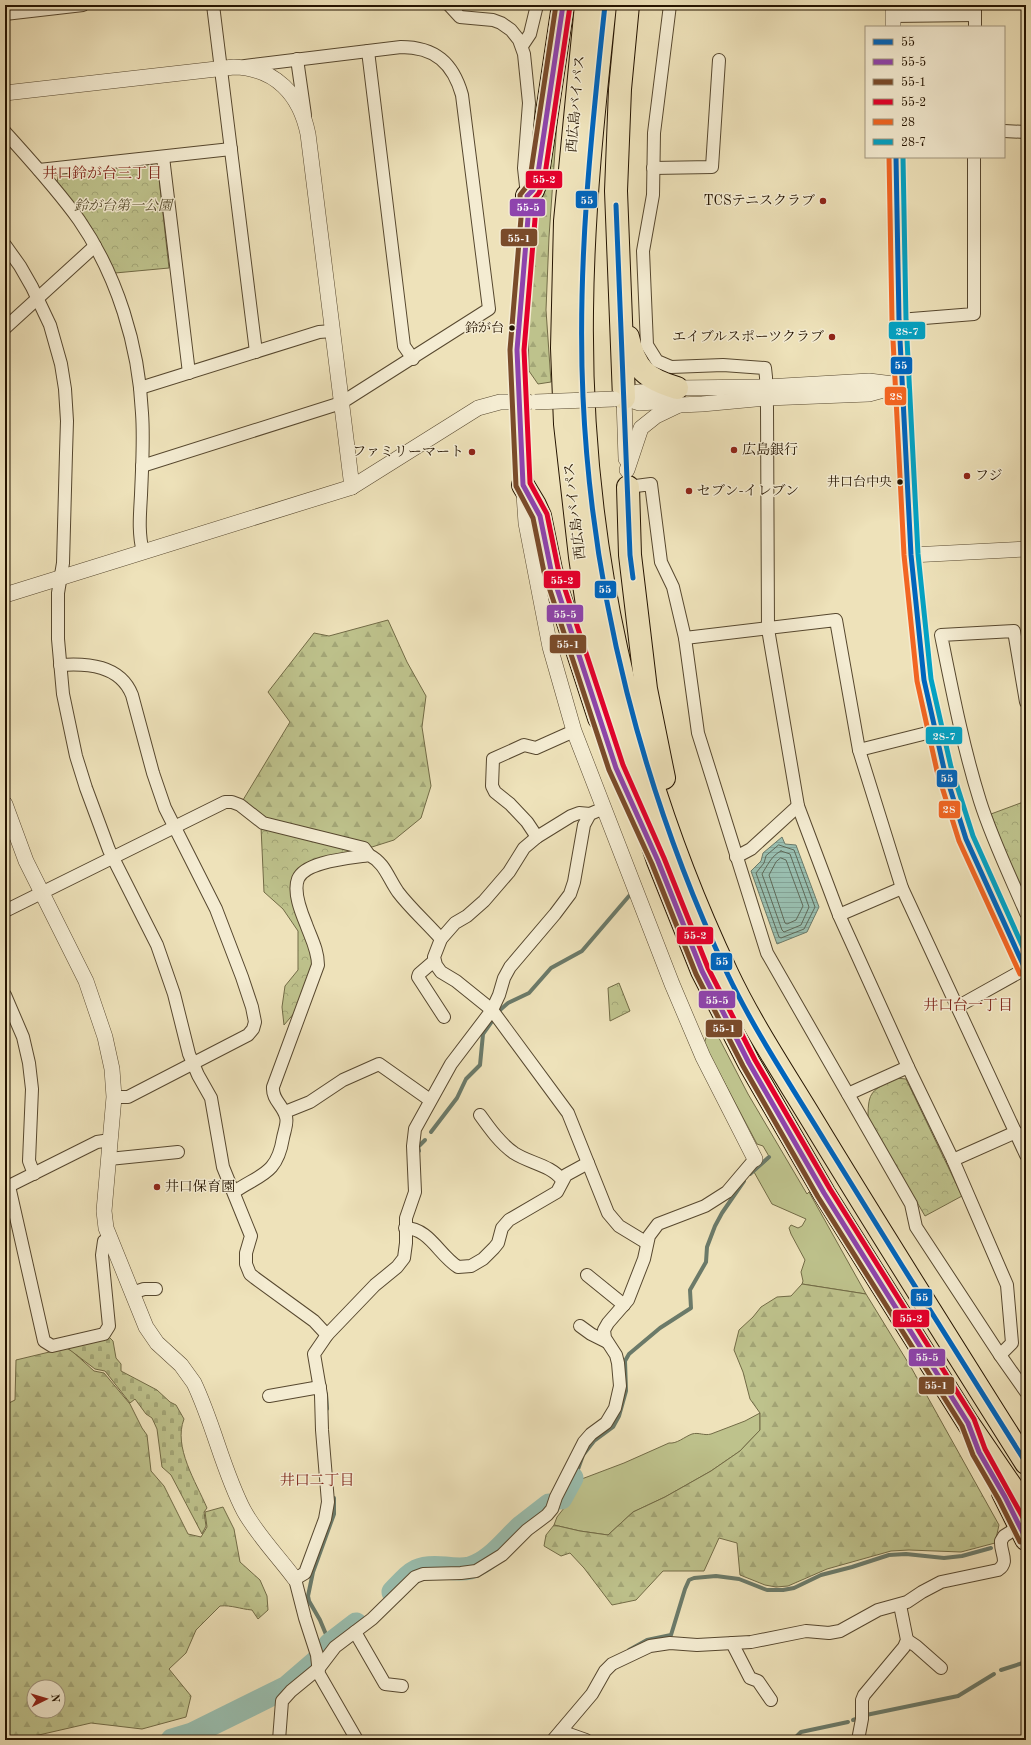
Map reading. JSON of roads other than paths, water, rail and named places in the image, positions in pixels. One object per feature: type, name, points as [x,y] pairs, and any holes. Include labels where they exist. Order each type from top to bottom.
[{"type":"highway","points":[[527,196],[536,185],[537,180],[563,5]]},
{"type":"highway","name":"西広島バイパス","points":[[586,5],[565,221],[562,348],[565,424],[587,605],[607,698],[631,782],[658,862],[702,971],[749,1063],[824,1193],[968,1423],[1026,1508]]},
{"type":"highway","name":"西広島バイパス","points":[[605,5],[589,163],[585,223],[582,313],[585,420],[592,507],[606,599],[619,668],[638,740],[654,792],[683,872],[729,976],[769,1048],[849,1181],[1026,1463]]},
{"type":"highway","points":[[619,399],[620,297],[616,191],[620,89],[628,5]]},
{"type":"highway","points":[[620,297],[631,352],[636,364],[650,377],[678,396]]},
{"type":"highway","points":[[627,478],[631,563],[646,689],[661,769],[729,976]]},
{"type":"highway","points":[[523,485],[540,516],[551,570],[616,768],[658,862]]},
{"type":"highway","points":[[938,1321],[988,1385],[1026,1439]]},
{"type":"highway","points":[[968,1423],[979,1452],[1005,1497],[1019,1535]]},
{"type":"street","points":[[5,14],[83,5]]},
{"type":"street","points":[[213,5],[228,68],[231,149],[256,352]]},
{"type":"street","points":[[279,1740],[282,1702],[291,1691],[335,1647],[372,1619],[415,1577],[423,1574],[476,1571],[502,1555],[527,1530],[547,1515],[552,1508],[584,1442],[591,1434],[606,1423],[615,1408],[619,1397],[620,1373],[616,1355],[607,1342],[604,1334],[606,1327],[624,1305],[641,1268],[647,1243],[653,1230],[658,1224],[705,1206],[727,1192],[755,1159],[716,1086],[597,811],[557,675],[542,612],[526,523],[519,421],[518,323],[528,218],[524,168],[529,103],[524,54],[519,40],[507,26],[493,20],[460,16],[449,5]]},
{"type":"street","points":[[522,46],[530,34],[537,5]]},
{"type":"street","points":[[670,5],[654,133],[652,195],[643,251],[647,345],[657,361],[671,367],[723,365],[765,368],[767,392],[768,629],[798,806],[839,915],[908,1068],[953,1160],[1007,1285],[1012,1343],[1000,1354]]},
{"type":"street","points":[[893,16],[975,16]]},
{"type":"street","points":[[5,93],[412,47],[434,54],[451,68],[462,95],[489,309],[341,404],[142,466]]},
{"type":"street","points":[[368,51],[404,346],[413,359]]},
{"type":"street","points":[[298,59],[352,487]]},
{"type":"street","points":[[653,168],[712,167],[718,60]]},
{"type":"street","points":[[228,68],[256,70],[282,84],[298,104],[304,116],[308,134]]},
{"type":"street","points":[[5,132],[75,214],[95,246],[115,289],[125,318],[135,355],[140,388],[143,426],[139,530],[143,552]]},
{"type":"street","points":[[1005,132],[1026,132]]},
{"type":"street","points":[[39,170],[231,149]]},
{"type":"street","points":[[163,157],[189,373]]},
{"type":"street","points":[[896,158],[899,320],[911,555],[924,680],[944,769],[966,838],[1026,970],[957,1007]]},
{"type":"street","points":[[899,320],[974,314],[974,158]]},
{"type":"street","points":[[5,245],[20,266],[38,298],[55,340],[61,364],[67,405],[63,562],[58,600],[58,639],[66,709],[76,756],[88,794],[112,858],[157,945],[174,994],[189,1054],[211,1098],[223,1167],[251,1236],[245,1259],[247,1269],[250,1274],[314,1321],[328,1335]]},
{"type":"street","points":[[5,328],[95,246]]},
{"type":"street","points":[[140,388],[320,332],[332,331]]},
{"type":"street","points":[[5,594],[352,487],[478,408],[493,403],[619,399],[638,392],[667,391],[678,396],[767,392],[869,394],[902,385]]},
{"type":"street","points":[[627,478],[641,428],[678,396]]},
{"type":"street","points":[[619,399],[627,478]]},
{"type":"street","points":[[627,478],[651,484],[660,562],[673,588],[685,638],[698,733],[767,953],[911,1204],[916,1227],[1026,1392]]},
{"type":"street","points":[[911,555],[1026,549]]},
{"type":"street","points":[[685,638],[836,620],[859,750],[902,888],[1026,1155]]},
{"type":"street","points":[[1026,702],[1014,631],[941,635],[955,706],[980,800],[998,850],[1026,913]]},
{"type":"street","points":[[60,665],[81,664],[100,667],[112,672],[128,685],[132,695],[152,773],[174,828],[216,909],[242,977],[252,1007],[255,1022],[254,1030],[248,1035],[128,1097],[114,1097]]},
{"type":"street","points":[[537,837],[527,822],[508,802],[495,792],[492,786],[493,759],[524,745],[536,748],[574,731]]},
{"type":"street","points":[[859,750],[935,731]]},
{"type":"street","points":[[5,911],[174,828],[220,803],[232,802],[240,805],[263,823],[364,848],[369,855],[382,864],[398,892],[441,938]]},
{"type":"street","points":[[5,804],[19,844],[79,965],[92,997],[109,1053],[114,1097],[104,1216],[110,1238],[151,1335],[157,1343],[181,1365],[194,1383],[244,1510],[262,1538],[283,1562],[295,1579],[320,1674],[357,1740]]},
{"type":"street","points":[[736,857],[751,849],[798,806]]},
{"type":"street","points":[[597,811],[579,813],[571,816],[537,837],[524,848],[509,872],[484,901],[467,916],[455,923],[441,938],[434,953],[434,961],[441,972],[456,981],[495,1014],[568,1113],[605,1208],[611,1218],[623,1229],[647,1243]]},
{"type":"street","points":[[295,1579],[305,1573],[328,1510],[320,1387],[314,1354],[328,1335],[375,1285],[401,1263],[405,1254],[406,1218],[415,1192],[412,1155],[415,1129],[451,1064],[495,1014],[504,978],[510,967],[556,914],[570,894],[574,882],[584,825],[597,811]]},
{"type":"street","points":[[234,1192],[251,1180],[263,1176],[277,1160],[287,1119],[285,1112],[275,1098],[273,1087],[318,965],[317,951],[297,897],[297,880],[303,871],[313,866],[369,855]]},
{"type":"street","points":[[839,915],[902,888]]},
{"type":"street","points":[[434,961],[419,974],[418,977],[444,1017]]},
{"type":"street","points":[[5,995],[23,1038],[29,1063],[32,1089],[29,1161],[34,1174]]},
{"type":"street","points":[[285,1112],[310,1102],[343,1080],[379,1064],[430,1100]]},
{"type":"street","points":[[848,1094],[908,1068]]},
{"type":"street","points":[[480,1115],[497,1138],[514,1153],[557,1173],[562,1180]]},
{"type":"street","points":[[953,1160],[1016,1132]]},
{"type":"street","points":[[110,1140],[97,1142],[34,1174],[7,1184],[44,1341],[52,1346],[104,1334],[109,1326],[102,1255],[104,1241],[110,1238]]},
{"type":"street","points":[[109,1159],[178,1152]]},
{"type":"street","points":[[405,1228],[413,1228],[422,1232],[446,1258],[458,1267],[465,1268],[471,1266],[483,1259],[494,1248],[504,1225],[509,1220],[557,1192],[566,1175],[588,1163]]},
{"type":"street","points":[[587,1275],[624,1305]]},
{"type":"street","points":[[132,1292],[144,1289],[156,1289]]},
{"type":"street","points":[[580,1326],[590,1334],[607,1342]]},
{"type":"street","points":[[269,1396],[320,1387]]},
{"type":"street","points":[[553,1740],[592,1694],[605,1671],[612,1664],[640,1649],[660,1643],[697,1645],[751,1642],[806,1631],[829,1634],[840,1631],[852,1626],[878,1610],[900,1605],[942,1582],[992,1572],[1002,1568],[1004,1559],[1001,1541],[1004,1536],[1019,1535]]},
{"type":"street","points":[[858,1740],[864,1695],[904,1647],[907,1640],[900,1605]]},
{"type":"street","points":[[355,1632],[385,1684],[402,1686]]},
{"type":"street","points":[[907,1640],[941,1668]]},
{"type":"street","points":[[732,1643],[750,1678],[758,1681],[771,1700]]},
{"type":"street","points":[[562,1730],[586,1740]]},
{"type":"water","points":[[782,837],[785,844],[796,845],[819,907],[807,932],[777,944],[751,871],[761,861],[763,853]]},
{"type":"waterway","points":[[431,1132],[457,1098],[466,1079],[480,1065],[483,1034],[500,1010],[508,1003],[529,993],[551,968],[582,951],[629,896]]},
{"type":"waterway","points":[[419,1151],[418,1147],[425,1140]]},
{"type":"waterway","points":[[750,1174],[769,1157]]},
{"type":"waterway","points":[[572,1478],[577,1472],[583,1455],[594,1441],[613,1427],[619,1416],[626,1391],[625,1361],[629,1354],[660,1328],[691,1308],[690,1290],[706,1262],[707,1247],[715,1226],[744,1181]]},
{"type":"waterway","points":[[326,1394],[327,1409]]},
{"type":"waterway","points":[[561,1498],[572,1478]]},
{"type":"waterway","points":[[330,1644],[308,1596],[313,1572],[334,1514],[334,1498]]},
{"type":"waterway","points":[[393,1592],[405,1579],[415,1571],[421,1569],[435,1567],[464,1569],[478,1565],[498,1550],[522,1526],[549,1505]]},
{"type":"waterway","points":[[629,1650],[647,1640],[671,1635],[685,1589],[689,1580],[694,1578],[716,1576],[739,1579],[767,1590],[783,1590],[794,1588],[821,1575],[889,1555],[906,1554],[944,1558],[962,1556],[991,1548]]},
{"type":"waterway","points":[[172,1740],[192,1734],[287,1687],[316,1662],[330,1644],[356,1624]]},
{"type":"waterway","points":[[1001,1670],[1026,1662]]},
{"type":"waterway","points":[[866,1715],[958,1696],[994,1674]]},
{"type":"waterway","points":[[853,1720],[859,1718]]},
{"type":"waterway","points":[[793,1740],[801,1732],[848,1722]]},
{"type":"waterway","points":[[586,1736],[605,1740]]},
{"type":"place","name":"TCSテニスクラブ","points":[[823,201]]},
{"type":"place","name":"鈴が台","points":[[512,328]]},
{"type":"place","name":"エイブルスポーツクラブ","points":[[832,337]]},
{"type":"place","name":"広島銀行","points":[[734,450]]},
{"type":"place","name":"ファミリーマート","points":[[472,452]]},
{"type":"place","name":"フジ","points":[[967,476]]},
{"type":"place","name":"井口台中央","points":[[900,482]]},
{"type":"place","name":"セブン-イレブン","points":[[689,491]]},
{"type":"place","name":"井口保育園","points":[[157,1187]]},
{"type":"district","name":"井口鈴が台三丁目","points":[[102,174]]},
{"type":"district","name":"井口台一丁目","points":[[968,1006]]},
{"type":"district","name":"井口二丁目","points":[[317,1481]]},
{"type":"park label","name":"鈴が台第一公園","points":[[123,206]]}]
